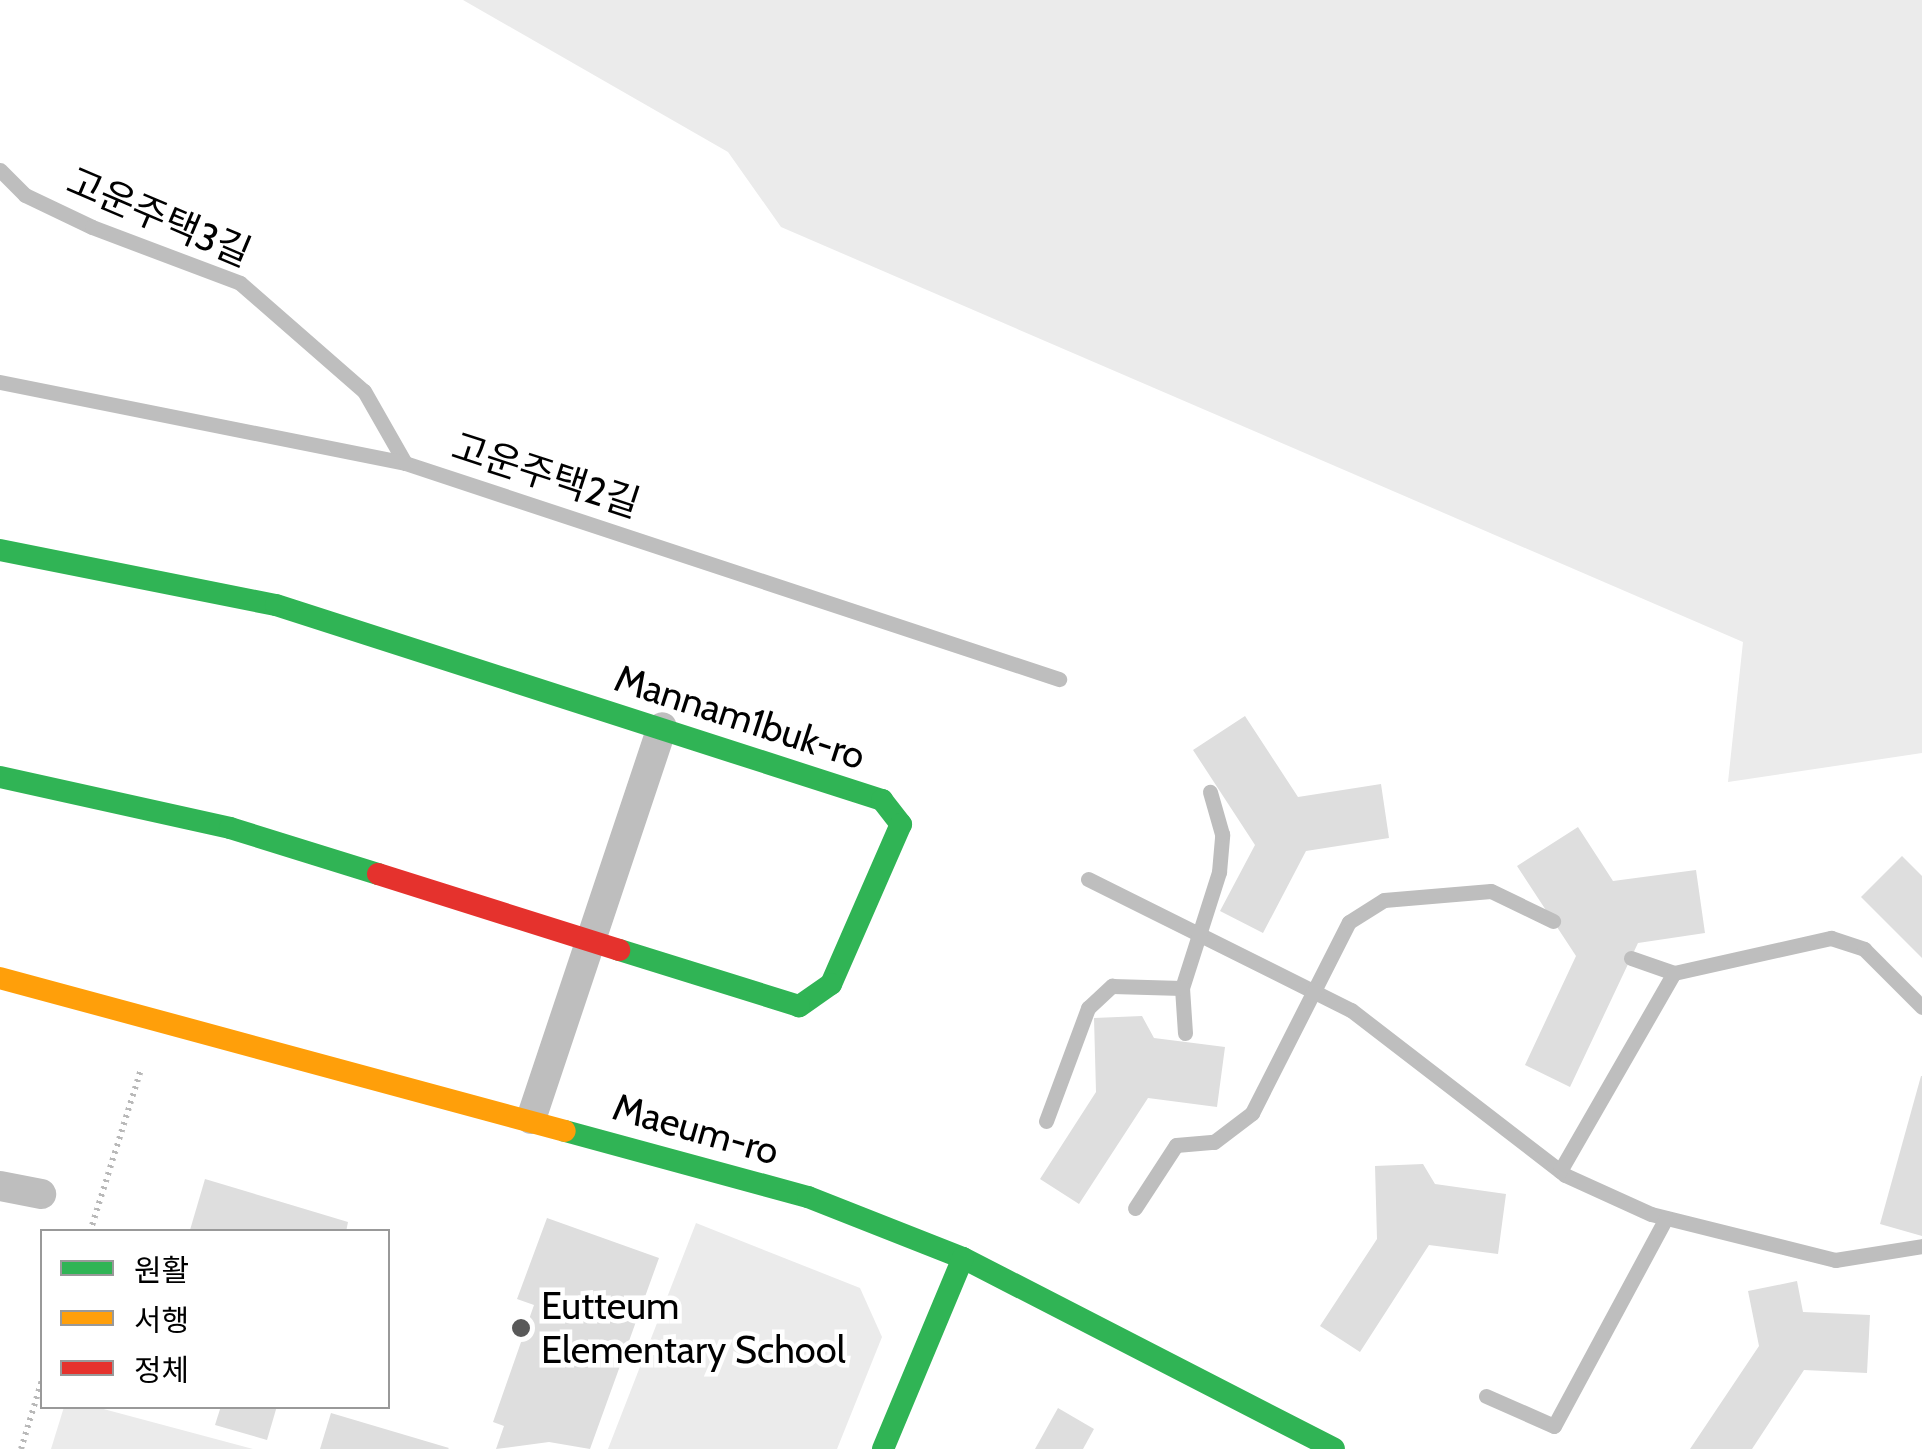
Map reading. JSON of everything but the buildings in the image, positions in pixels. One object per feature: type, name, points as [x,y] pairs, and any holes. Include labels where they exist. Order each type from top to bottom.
[{"type":"street","name":"Mannam1buk-ro","points":[[0,550],[276,605],[882,800],[902,824],[831,984],[798,1006],[230,828],[0,778]]},
{"type":"street","points":[[531,1119],[662,727]]},
{"type":"street","name":"Maeum-ro","points":[[0,978],[808,1197],[963,1258],[1334,1449]]},
{"type":"street","points":[[0,1186],[41,1194]]},
{"type":"street","points":[[883,1449],[963,1258]]},
{"type":"lane","name":"고운주택3길","points":[[0,170],[25,194],[92,228],[240,282],[364,391],[405,463]]},
{"type":"lane","name":"고운주택2길","points":[[0,382],[405,463],[1059,679]]},
{"type":"lane","points":[[1185,1033],[1182,988],[1204,932],[1222,834],[1210,792]]},
{"type":"lane","points":[[1088,879],[1204,932],[1309,987],[1560,1171],[1666,1218],[1835,1260],[1922,1246]]},
{"type":"lane","points":[[1135,1208],[1176,1145],[1214,1142],[1252,1113],[1309,987],[1349,922],[1384,900],[1491,891],[1553,921]]},
{"type":"lane","points":[[1631,958],[1674,973],[1832,938],[1864,949],[1922,1006]]},
{"type":"lane","points":[[1560,1171],[1674,973]]},
{"type":"lane","points":[[1046,1121],[1088,1008],[1112,986],[1182,988]]},
{"type":"lane","points":[[1486,1396],[1554,1426],[1666,1218]]},
{"type":"path","points":[[91,1229],[141,1069]]},
{"type":"path","points":[[20,1449],[40,1386]]},
{"type":"shaded area","points":[[463,0],[1922,0],[1922,753],[1728,782],[1743,642],[781,227],[728,152]]},
{"type":"shaded area","points":[[696,1223],[860,1288],[882,1337],[837,1449],[608,1449]]},
{"type":"shaded area","points":[[63,1409],[103,1409],[253,1449],[51,1449]]},
{"type":"traffic: fast","points":[[0,550],[276,605],[882,800],[901,824],[831,984],[799,1006],[619,950]]},
{"type":"traffic: fast","points":[[0,777],[230,828],[378,874]]},
{"type":"traffic: fast","points":[[565,1131],[808,1197],[963,1258],[1334,1449]]},
{"type":"traffic: fast","points":[[883,1449],[963,1258]]},
{"type":"traffic: slow","points":[[0,978],[565,1131]]},
{"type":"traffic: jam","points":[[378,874],[619,950]]},
{"type":"place","name":"Eutteum Elementary School","points":[[521,1328]]}]
